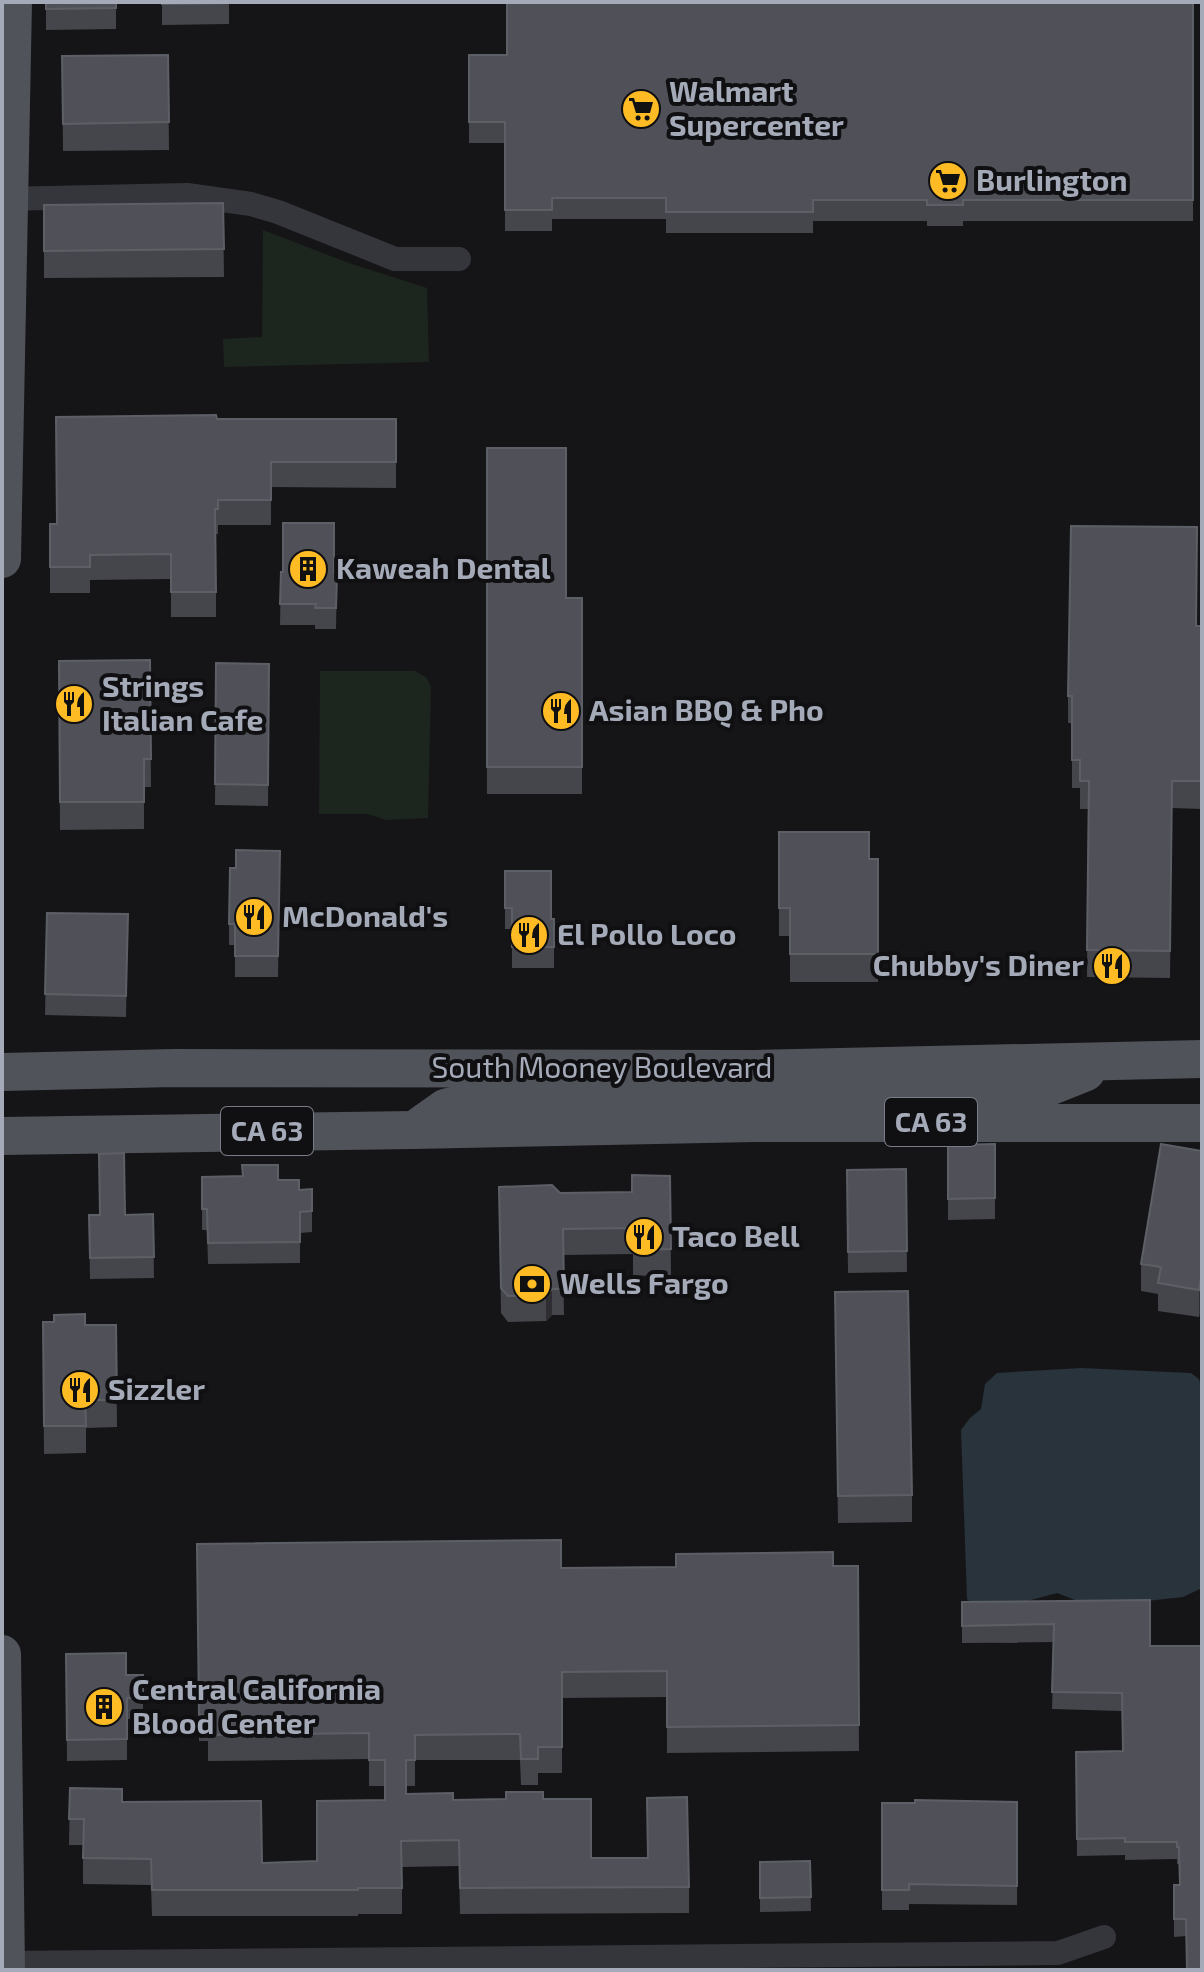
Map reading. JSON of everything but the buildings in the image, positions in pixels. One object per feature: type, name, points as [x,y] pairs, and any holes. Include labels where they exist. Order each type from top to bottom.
[{"type":"main road","points":[[2,559],[4,197],[13,2]]},
{"type":"main road","name":"South Mooney Boulevard","points":[[2,1072],[174,1068],[753,1069],[1202,1059]]},
{"type":"main road","points":[[755,1123],[760,1109],[772,1098],[790,1094],[1036,1092],[1111,1062]]},
{"type":"main road","points":[[413,1130],[445,1108],[472,1101],[728,1097],[736,1095],[746,1086],[753,1069]]},
{"type":"main road","name":"South Mooney Boulevard","points":[[2,1136],[755,1123],[1202,1123]]},
{"type":"main road","points":[[2,1654],[4,1965]]},
{"type":"street","points":[[4,197],[187,195],[251,204],[278,212],[395,259],[459,259]]},
{"type":"street","points":[[4,1965],[872,1962],[1058,1953],[1104,1937]]},
{"type":"shaded area","points":[[263,230],[349,263],[427,288],[429,362],[224,367],[223,339],[262,337]]},
{"type":"shaded area","points":[[320,671],[415,671],[426,677],[431,687],[428,818],[386,820],[367,814],[319,814]]},
{"type":"shaded area","points":[[1081,1368],[1191,1373],[1199,1379],[1202,1392],[1202,1588],[1183,1597],[1129,1603],[1088,1605],[1057,1593],[1005,1607],[975,1607],[967,1599],[961,1430],[981,1409],[985,1384],[997,1373]]},
{"type":"place","name":"Walmart Supercenter","points":[[641,109]]},
{"type":"place","name":"Burlington","points":[[948,181]]},
{"type":"place","name":"Kaweah Dental","points":[[308,569]]},
{"type":"place","name":"Strings Italian Cafe","points":[[74,704]]},
{"type":"place","name":"Asian BBQ & Pho","points":[[561,711]]},
{"type":"place","name":"McDonald's","points":[[254,917]]},
{"type":"place","name":"El Pollo Loco","points":[[529,935]]},
{"type":"place","name":"Chubby's Diner","points":[[1112,966]]},
{"type":"place","name":"Taco Bell","points":[[644,1237]]},
{"type":"place","name":"Wells Fargo","points":[[532,1284]]},
{"type":"place","name":"Sizzler","points":[[80,1390]]},
{"type":"place","name":"Central California Blood Center","points":[[104,1707]]}]
